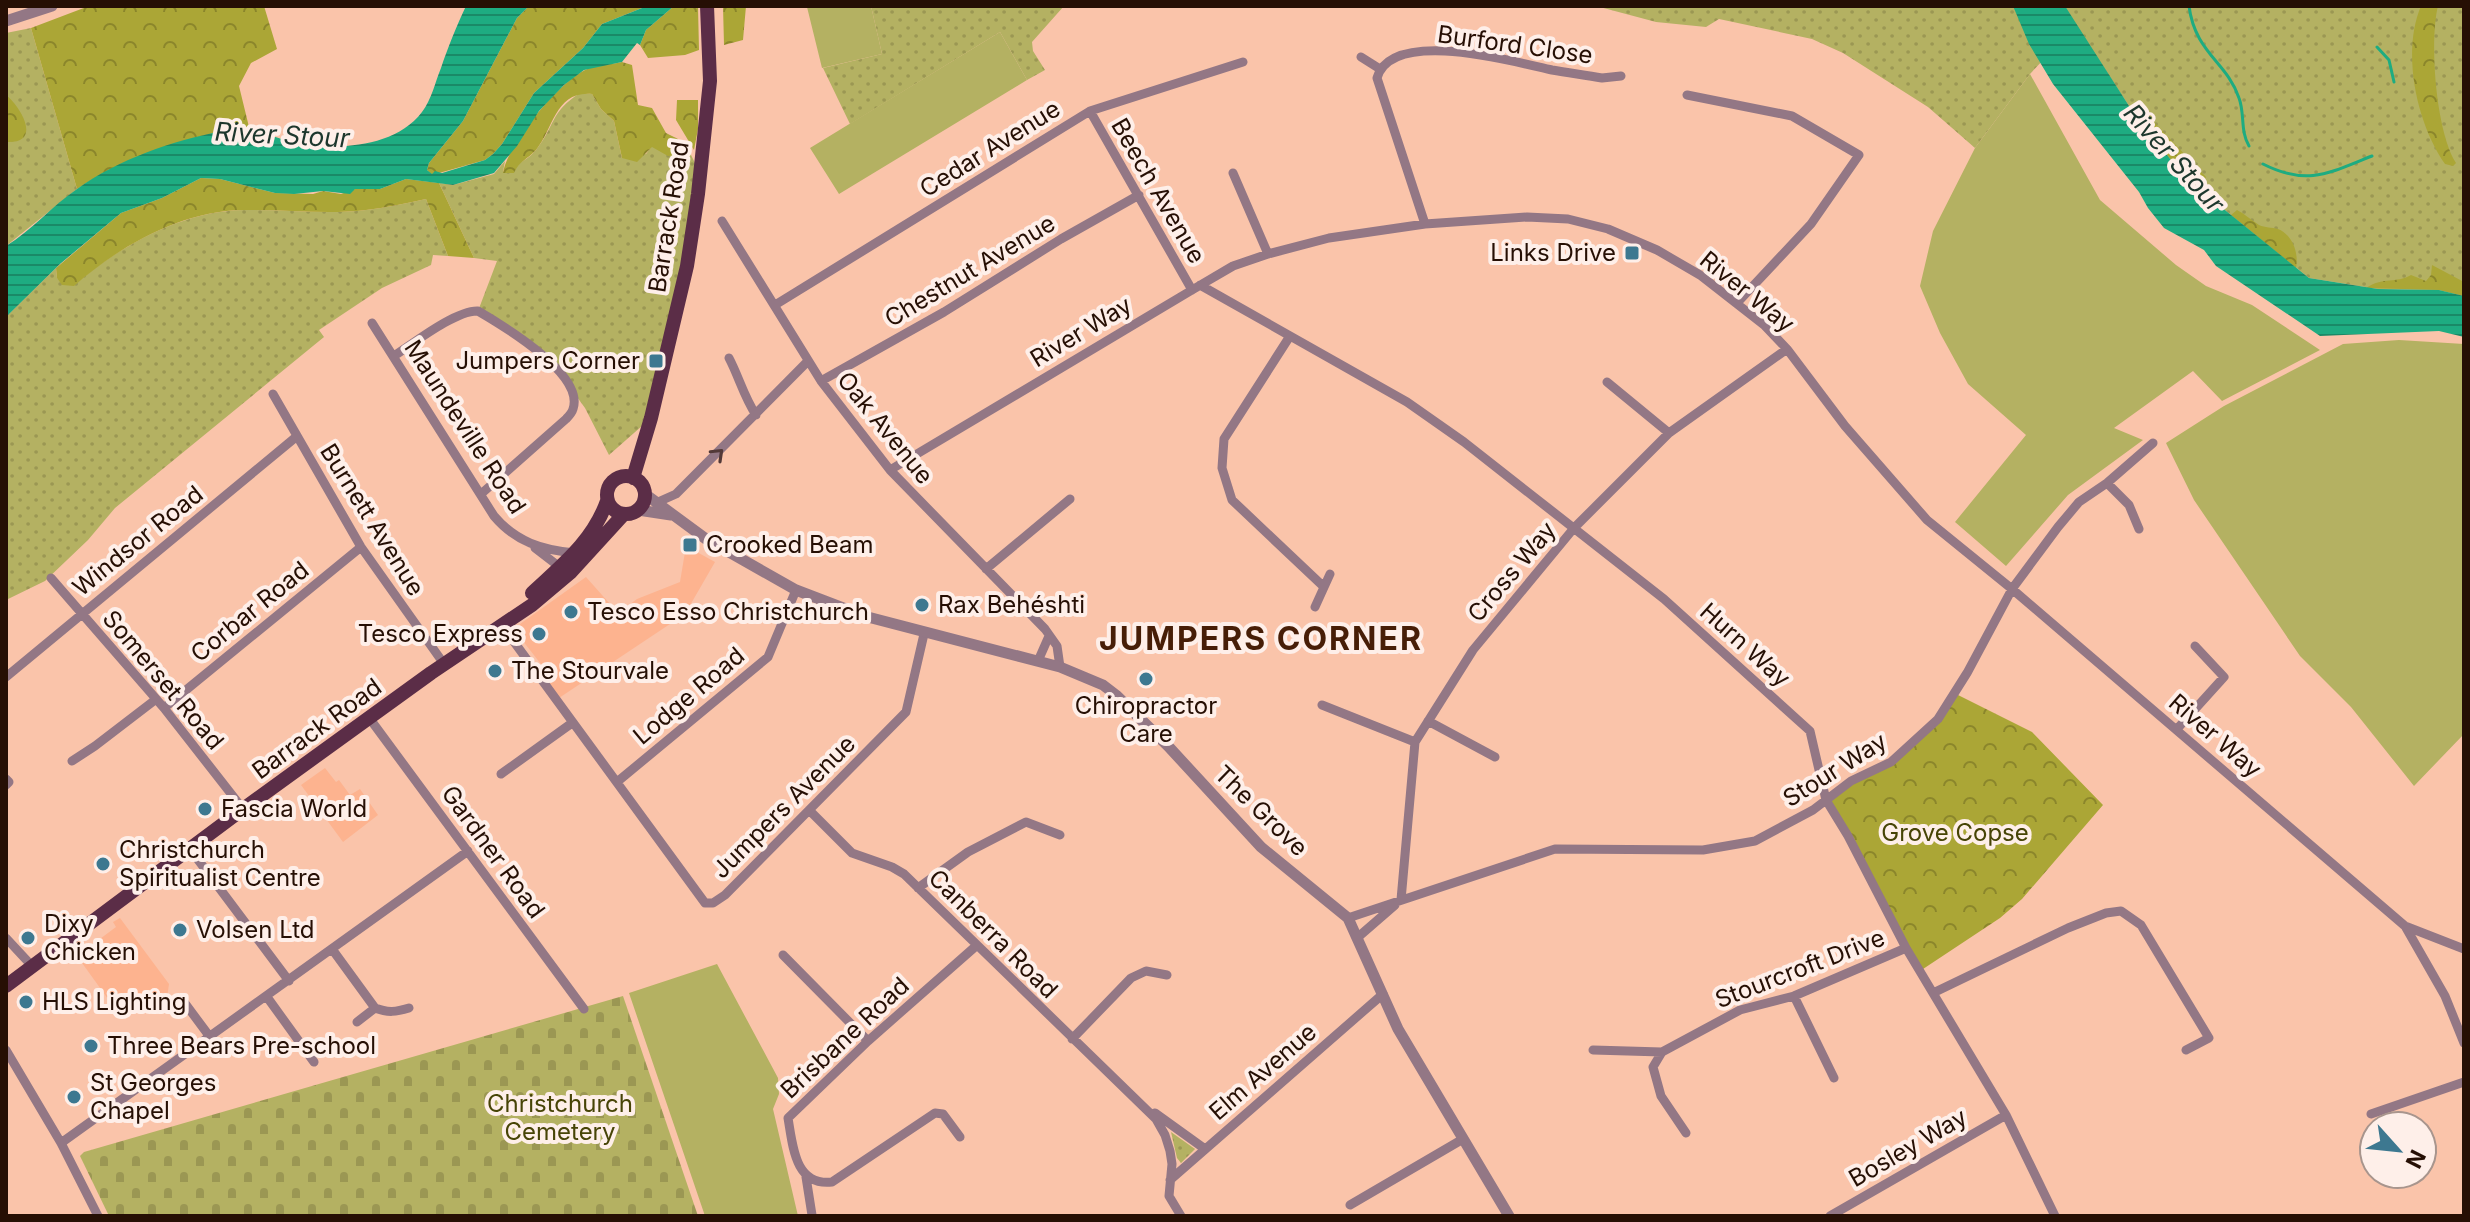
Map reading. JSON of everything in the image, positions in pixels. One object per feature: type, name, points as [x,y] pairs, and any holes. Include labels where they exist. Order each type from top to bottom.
[{"type":"main road","name":"Barrack Road","points":[[633,478],[651,418],[684,280],[696,208],[710,81],[707,6]]},
{"type":"main road","points":[[619,477],[633,478],[639,481],[651,498],[630,512],[613,510],[607,501],[608,487],[619,477]]},
{"type":"main road","name":"Barrack Road","points":[[566,569],[596,527],[607,501]]},
{"type":"main road","name":"Barrack Road","points":[[6,986],[243,809],[501,624],[630,512]]},
{"type":"street","points":[[6,21],[52,6]]},
{"type":"street","name":"Burford Close","points":[[1380,69],[1403,54],[1443,51],[1602,78],[1621,76]]},
{"type":"street","points":[[1361,57],[1380,69],[1377,78],[1425,224]]},
{"type":"street","name":"Cedar Avenue","points":[[775,305],[1090,111],[1243,62]]},
{"type":"street","points":[[1687,95],[1792,116],[1859,155],[1811,224],[1737,303]]},
{"type":"street","name":"Beech Avenue","points":[[1090,111],[1196,287]]},
{"type":"street","points":[[1233,173],[1268,254]]},
{"type":"street","name":"Chestnut Avenue","points":[[821,381],[944,312],[1061,239],[1139,195]]},
{"type":"street","name":"River Way","points":[[890,470],[1233,266],[1329,238],[1425,224],[1527,217],[1568,219],[1594,226],[1657,250],[1700,275],[1764,325],[1787,349],[1845,426],[1927,520],[2177,729],[2405,926],[2464,949]]},
{"type":"street","name":"Oak Avenue","points":[[722,221],[821,381],[890,470],[1049,636],[1057,646],[1060,667]]},
{"type":"street","name":"Hurn Way","points":[[1196,287],[1407,402],[1464,442],[1664,599],[1810,731],[1826,800],[1906,948],[2006,1115],[2055,1216]]},
{"type":"street","points":[[394,356],[454,320],[471,311],[478,311],[543,355],[567,382],[574,395],[574,408],[566,419],[481,494]]},
{"type":"street","name":"Maundeville Road","points":[[372,323],[504,527],[566,569]]},
{"type":"street","points":[[1290,336],[1224,439],[1222,468],[1232,500],[1324,587]]},
{"type":"street","name":"Cross Way","points":[[1401,900],[1415,742],[1473,650],[1574,528],[1669,433],[1787,349]]},
{"type":"street","points":[[729,358],[741,381],[743,396],[756,415]]},
{"type":"street","points":[[651,498],[676,494],[808,361]]},
{"type":"street","points":[[1607,382],[1669,433]]},
{"type":"street","name":"Burnett Avenue","points":[[273,394],[361,547],[444,664]]},
{"type":"street","name":"Windsor Road","points":[[6,677],[296,437]]},
{"type":"street","name":"Stour Way","points":[[1348,918],[1555,849],[1703,850],[1755,841],[1813,810],[1851,781],[1891,762],[1938,719],[1967,673],[2012,589],[2079,502],[2107,483],[2153,443]]},
{"type":"street","points":[[2107,483],[2129,505],[2139,529]]},
{"type":"street","name":"The Grove","points":[[651,498],[706,539],[796,590],[864,616],[924,634],[1060,667],[1103,685],[1116,695],[1168,746],[1261,847],[1348,918],[1398,1029],[1509,1216]]},
{"type":"street","points":[[986,569],[1070,499]]},
{"type":"street","name":"The Grove","points":[[630,512],[671,515]]},
{"type":"street","name":"Maundeville Road","points":[[533,545],[575,553]]},
{"type":"street","name":"Corbar Road","points":[[164,708],[361,547]]},
{"type":"street","points":[[1315,607],[1330,574]]},
{"type":"street","name":"Somerset Road","points":[[51,578],[164,708],[243,809]]},
{"type":"street","name":"Lodge Road","points":[[617,782],[768,657],[796,590]]},
{"type":"street","name":"Jumpers Avenue","points":[[501,624],[705,903],[713,903],[725,895],[906,712],[924,634]]},
{"type":"street","points":[[1038,661],[1049,636]]},
{"type":"street","points":[[2177,729],[2224,677],[2195,646]]},
{"type":"street","points":[[72,761],[155,700]]},
{"type":"street","points":[[1322,705],[1415,742]]},
{"type":"street","name":"Gardner Road","points":[[370,719],[584,1009]]},
{"type":"street","points":[[1428,721],[1495,757]]},
{"type":"street","points":[[501,774],[572,723]]},
{"type":"street","name":"Canberra Road","points":[[809,810],[852,853],[892,867],[918,888],[1140,1101],[1205,1149]]},
{"type":"street","points":[[918,888],[968,852],[1026,817],[1060,835]]},
{"type":"street","points":[[190,849],[289,981]]},
{"type":"street","points":[[61,1143],[468,851]]},
{"type":"street","name":"Stour Way","points":[[1357,938],[1401,900]]},
{"type":"street","points":[[1933,993],[2068,928],[2106,913],[2121,911],[2141,925],[2209,1038],[2186,1050]]},
{"type":"street","points":[[2405,926],[2445,996],[2464,1043]]},
{"type":"street","points":[[2420,952],[2432,937]]},
{"type":"street","points":[[6,938],[32,966]]},
{"type":"street","name":"Brisbane Road","points":[[812,1215],[806,1177],[800,1167],[788,1118],[868,1041],[976,946]]},
{"type":"street","name":"Stourcroft Drive","points":[[1662,1052],[1740,1010],[1794,996],[1906,948]]},
{"type":"street","points":[[332,949],[375,1008],[396,1012],[409,1008]]},
{"type":"street","points":[[783,955],[868,1041]]},
{"type":"street","points":[[1072,1039],[1131,978],[1146,971],[1167,975]]},
{"type":"street","name":"Elm Avenue","points":[[1170,1180],[1383,994]]},
{"type":"street","points":[[1794,996],[1834,1078]]},
{"type":"street","points":[[267,997],[314,1062]]},
{"type":"street","points":[[181,998],[210,1037]]},
{"type":"street","points":[[357,1022],[375,1008]]},
{"type":"street","points":[[6,1050],[61,1143],[98,1216]]},
{"type":"street","points":[[1593,1050],[1662,1052],[1653,1067],[1661,1096],[1686,1133]]},
{"type":"street","points":[[2383,1110],[2464,1082]]},
{"type":"street","name":"Canberra Road","points":[[1140,1101],[1165,1135],[1172,1164],[1169,1196],[1181,1216]]},
{"type":"street","points":[[806,1177],[823,1183],[832,1182],[939,1112],[960,1137]]},
{"type":"street","name":"Bosley Way","points":[[1830,1216],[2006,1115]]},
{"type":"street","points":[[1350,1205],[1463,1139]]},
{"type":"shaded area","points":[[466,6],[529,6],[517,18],[463,121],[429,163],[427,170],[432,174],[485,160],[493,154],[534,93],[583,48],[602,24],[647,6],[674,6],[646,30],[640,45],[637,43],[622,62],[584,70],[564,85],[539,111],[517,146],[494,173],[453,185],[406,179],[380,189],[355,189],[350,194],[323,191],[275,193],[220,179],[201,178],[162,198],[121,213],[60,264],[6,317],[6,246],[93,178],[146,152],[235,129],[319,146],[352,145],[384,139],[411,123],[422,112]]},
{"type":"shaded area","points":[[2013,6],[2065,6],[2131,109],[2171,160],[2199,189],[2309,278],[2378,289],[2439,290],[2464,296],[2464,337],[2439,331],[2320,336],[2216,266],[2204,250],[2164,228],[2053,84],[2029,44]]},
{"type":"shaded area","points":[[686,546],[715,562],[685,614],[556,700],[537,675],[544,668],[519,636],[520,624],[586,577],[618,613],[637,599],[680,582]]},
{"type":"shaded area","points":[[325,768],[350,795],[360,789],[378,815],[343,842],[301,785]]},
{"type":"shaded area","points":[[120,918],[169,984],[167,998],[153,1009],[145,998],[121,1017],[77,956],[116,927],[113,922]]},
{"type":"green space","points":[[89,6],[264,6],[277,49],[251,63],[239,86],[249,127],[160,149],[117,166],[77,189],[31,28]]},
{"type":"green space","points":[[529,6],[647,6],[602,24],[583,48],[534,93],[493,154],[485,160],[432,175],[427,170],[429,163],[463,121],[517,18]]},
{"type":"green space","points":[[674,6],[698,6],[699,50],[685,55],[648,58],[640,45],[646,30]]},
{"type":"green space","points":[[723,6],[746,6],[743,40],[724,45]]},
{"type":"green space","points":[[871,6],[1064,6],[1032,42],[1033,51],[1045,70],[1027,80],[1000,32],[850,124],[823,68],[882,54]]},
{"type":"green space","points":[[871,6],[882,54],[822,68],[807,7]]},
{"type":"green space","points":[[1596,6],[2464,6],[2464,296],[2439,290],[2378,289],[2309,278],[2199,189],[2171,160],[2131,109],[2076,25],[2030,74],[1975,148],[1928,107],[1843,53],[1812,39],[1719,19],[1706,27],[1656,22]]},
{"type":"green space","points":[[2421,6],[2438,6],[2434,41],[2436,86],[2443,130],[2456,163],[2453,166],[2445,164],[2435,148],[2415,88],[2412,45]]},
{"type":"green space","points":[[31,28],[77,189],[6,246],[6,33]]},
{"type":"green space","points":[[1000,32],[1027,80],[839,194],[810,148]]},
{"type":"green space","points":[[622,62],[632,65],[638,105],[652,108],[666,133],[678,139],[680,149],[674,155],[668,156],[652,147],[637,162],[622,158],[614,121],[601,109],[592,94],[580,95],[570,98],[563,105],[536,150],[514,173],[503,173],[524,132],[561,88],[585,70]]},
{"type":"green space","points":[[2030,74],[2100,200],[2176,265],[2206,286],[2252,305],[2320,350],[2222,401],[2193,371],[2114,428],[2143,440],[2068,495],[2006,566],[1955,522],[2026,435],[1968,384],[1940,333],[1920,286],[1933,231],[1975,148]]},
{"type":"green space","points":[[580,93],[592,94],[601,109],[614,121],[622,158],[646,154],[652,146],[669,154],[686,145],[701,175],[651,418],[609,455],[585,408],[556,368],[478,311],[497,261],[474,258],[439,183],[453,185],[494,174],[505,161],[503,172],[525,160],[536,150],[558,113]]},
{"type":"green space","points":[[6,95],[18,108],[26,124],[24,137],[17,141],[6,142]]},
{"type":"green space","points":[[677,100],[698,100],[694,150],[676,120]]},
{"type":"green space","points":[[2138,105],[2206,177],[2199,189],[2171,160],[2131,109]]},
{"type":"green space","points":[[201,178],[220,179],[275,193],[313,194],[380,189],[406,179],[439,183],[474,258],[448,256],[426,199],[351,211],[244,210],[197,217],[152,233],[111,257],[74,286],[62,285],[56,268],[121,213],[162,198]]},
{"type":"green space","points":[[426,199],[448,256],[433,255],[431,265],[382,288],[319,330],[324,337],[115,508],[88,540],[45,581],[6,600],[6,317],[56,268],[57,278],[74,285],[111,257],[153,233],[220,212],[351,211]]},
{"type":"green space","points":[[2237,210],[2259,225],[2278,229],[2288,236],[2296,251],[2296,268],[2231,215]]},
{"type":"green space","points":[[2432,265],[2464,282],[2464,296],[2439,290],[2366,288],[2411,275],[2426,281],[2431,275]]},
{"type":"green space","points":[[2399,340],[2464,344],[2464,734],[2414,786],[2351,707],[2300,656],[2194,500],[2166,443],[2224,406],[2343,344]]},
{"type":"green space","name":"Grove Copse","points":[[1954,693],[2032,732],[2103,805],[2022,899],[2000,918],[1920,971],[1826,800],[1898,755],[1928,728]]},
{"type":"green space","points":[[717,964],[778,1078],[779,1094],[773,1109],[798,1216],[705,1216],[629,993]]},
{"type":"green space","name":"Christchurch Cemetery","points":[[623,996],[698,1216],[109,1216],[80,1156],[84,1152]]},
{"type":"green space","points":[[1171,1132],[1195,1149],[1181,1163],[1177,1158]]},
{"type":"waterway","points":[[2189,6],[2192,22],[2204,46],[2234,86],[2249,146]]},
{"type":"waterway","points":[[2377,47],[2389,60],[2394,82]]},
{"type":"waterway","points":[[2263,164],[2293,175],[2306,176],[2331,172],[2372,156]]},
{"type":"place","name":"Links Drive","points":[[1632,253]]},
{"type":"place","name":"Jumpers Corner","points":[[656,361]]},
{"type":"place","name":"Crooked Beam","points":[[690,545]]},
{"type":"place","name":"Rax Behéshti","points":[[922,605]]},
{"type":"place","name":"Tesco Esso Christchurch","points":[[571,612]]},
{"type":"place","name":"Tesco Express","points":[[539,634]]},
{"type":"place","name":"The Stourvale","points":[[495,671]]},
{"type":"place","name":"Chiropractor Care","points":[[1146,679]]},
{"type":"place","name":"Fascia World","points":[[205,809]]},
{"type":"place","name":"Christchurch Spiritualist Centre","points":[[103,864]]},
{"type":"place","name":"Volsen Ltd","points":[[180,930]]},
{"type":"place","name":"Dixy Chicken","points":[[28,938]]},
{"type":"place","name":"HLS Lighting","points":[[26,1002]]},
{"type":"place","name":"Three Bears Pre-school","points":[[91,1046]]},
{"type":"place","name":"St Georges Chapel","points":[[74,1097]]},
{"type":"district","name":"JUMPERS CORNER","points":[[1261,639]]},
{"type":"water label","name":"River Stour","points":[[282,135]]},
{"type":"water label","name":"River Stour","points":[[2174,158]]}]
